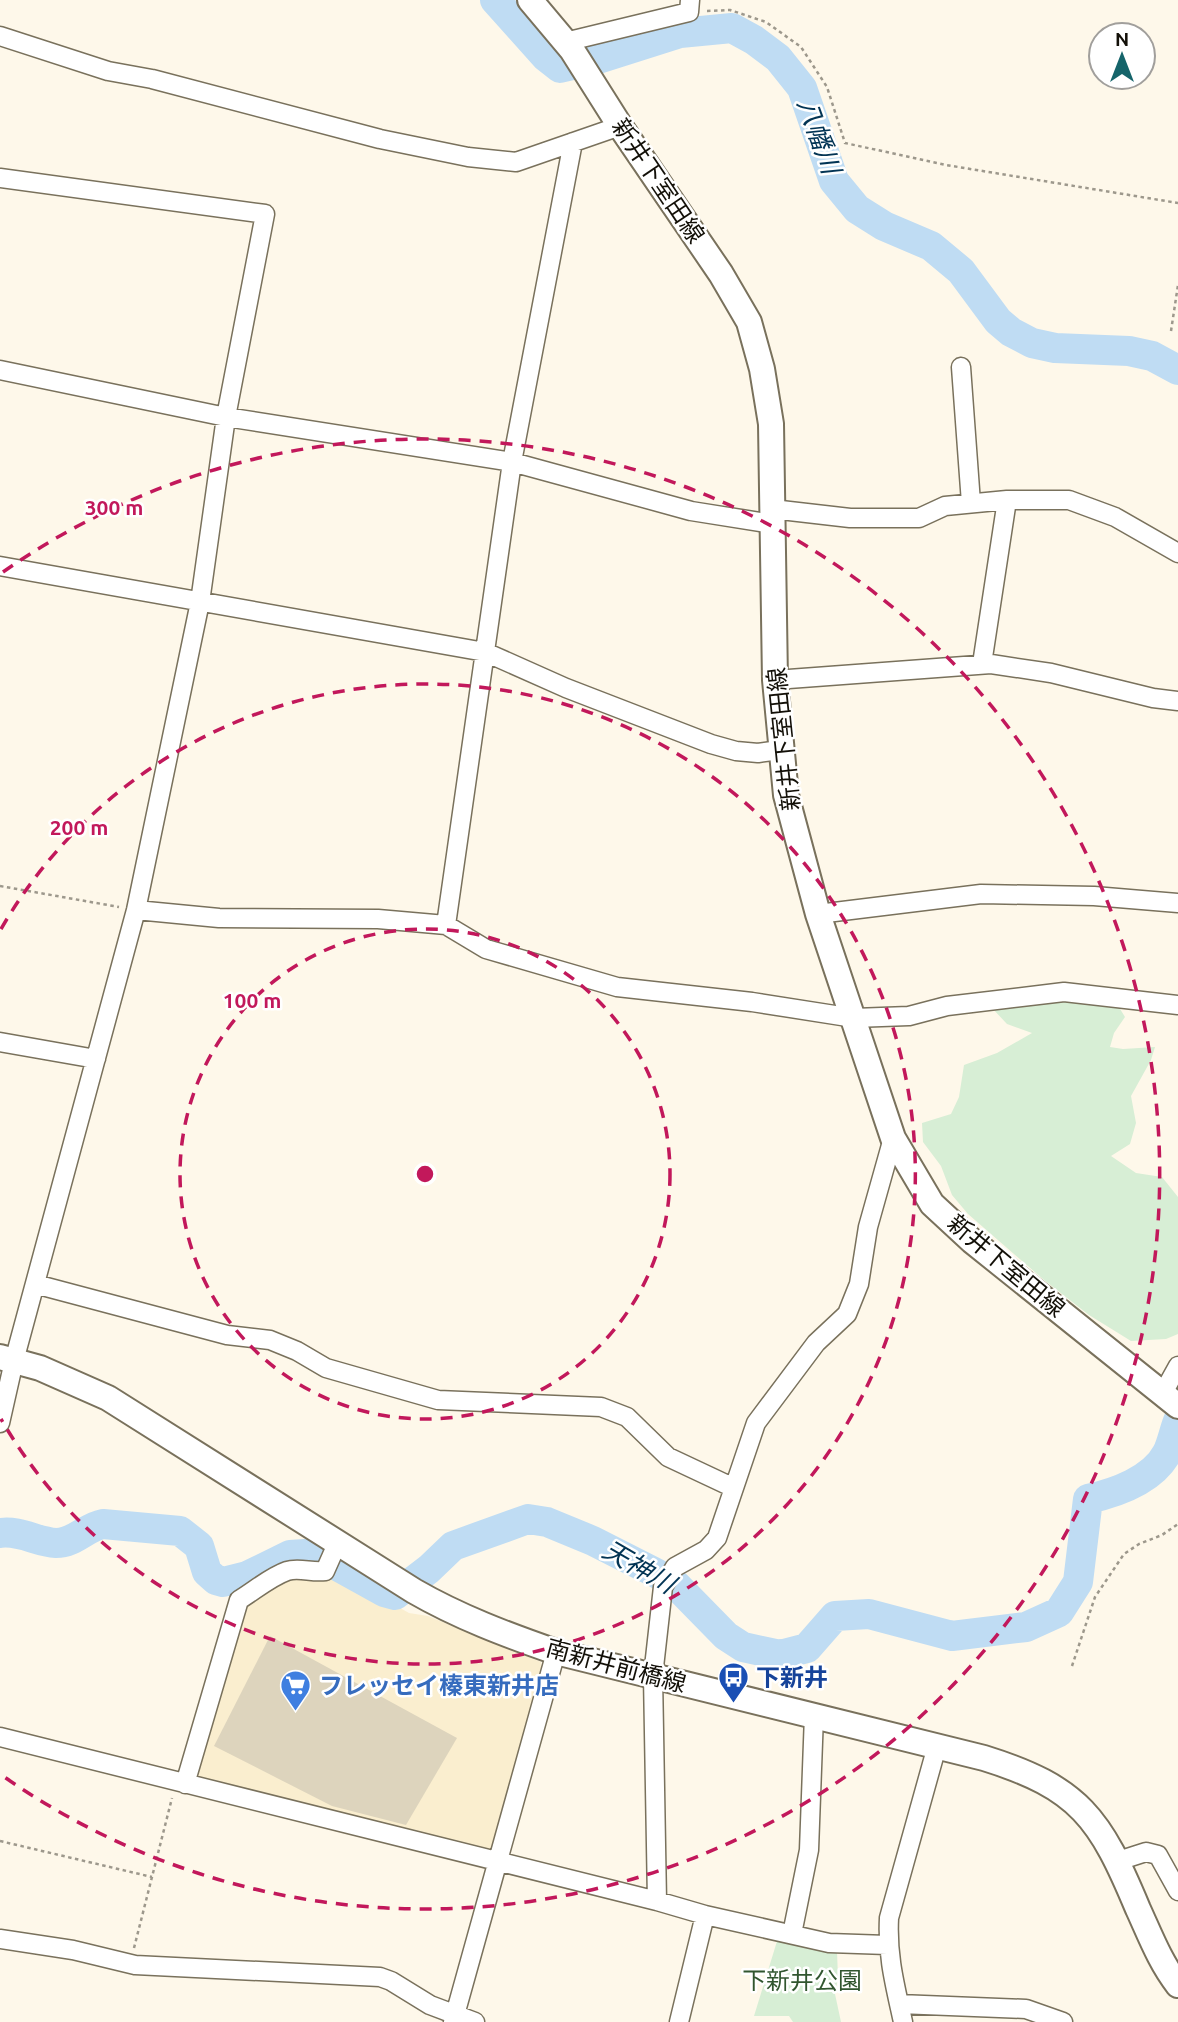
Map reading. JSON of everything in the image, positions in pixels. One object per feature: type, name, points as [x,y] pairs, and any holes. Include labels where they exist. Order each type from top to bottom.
[{"type":"main road","name":"新井下室田線","points":[[530,0],[589,76],[721,274],[749,321],[762,369],[771,424],[775,680],[786,795],[818,914],[893,1138],[932,1204],[972,1241],[1170,1400]]},
{"type":"main road","name":"南新井前橋線","points":[[7,1359],[62,1377],[108,1398],[337,1544],[440,1606],[505,1634],[556,1652],[937,1745],[1037,1776],[1062,1792],[1084,1811],[1100,1830],[1118,1861],[1158,1955],[1178,1985]]},
{"type":"street","points":[[568,46],[689,6]]},
{"type":"street","points":[[0,36],[108,71],[152,79],[380,139],[467,157],[516,162],[620,126]]},
{"type":"street","points":[[446,925],[512,462],[573,142]]},
{"type":"street","points":[[0,178],[265,214],[226,417],[200,602],[136,910],[35,1284],[7,1359],[0,1423]]},
{"type":"street","points":[[961,367],[971,503]]},
{"type":"street","points":[[0,370],[226,417],[512,462],[691,510],[773,517],[919,518],[945,506],[1007,500],[1069,500],[1115,517],[1178,553]]},
{"type":"street","points":[[982,664],[1007,500]]},
{"type":"street","points":[[0,566],[485,652],[565,688],[711,744],[736,751],[758,753],[780,750]]},
{"type":"street","points":[[775,680],[982,664],[1051,673],[1153,698],[1178,701]]},
{"type":"street","points":[[818,914],[981,894],[1094,895],[1178,903]]},
{"type":"street","points":[[136,910],[219,918],[378,919],[446,925],[485,949],[617,987],[752,1002],[854,1018],[909,1016],[947,1006],[1064,992],[1178,1005]]},
{"type":"street","points":[[0,1042],[96,1059]]},
{"type":"street","points":[[657,1900],[653,1676],[663,1587],[675,1567],[706,1550],[717,1538],[756,1423],[816,1343],[847,1314],[859,1284],[868,1227],[893,1138]]},
{"type":"street","points":[[35,1284],[227,1335],[270,1340],[298,1351],[326,1368],[438,1401],[601,1407],[627,1417],[668,1457],[734,1488]]},
{"type":"street","points":[[1170,1400],[1178,1366]]},
{"type":"street","points":[[181,1783],[239,1600],[287,1570],[325,1571],[337,1544]]},
{"type":"street","points":[[454,2017],[556,1652]]},
{"type":"street","points":[[792,1934],[809,1850],[814,1715]]},
{"type":"street","points":[[0,1737],[657,1900],[705,1915],[829,1943],[887,1945]]},
{"type":"street","points":[[903,2022],[887,1945],[888,1918],[937,1745]]},
{"type":"street","points":[[1118,1861],[1146,1852],[1158,1855],[1178,1891]]},
{"type":"street","points":[[678,2022],[705,1915]]},
{"type":"street","points":[[0,1939],[73,1950],[130,1964],[380,1977],[454,2017],[475,2022]]},
{"type":"street","points":[[899,2004],[1026,2009],[1063,2022]]},
{"type":"path","points":[[689,6],[730,10],[766,22],[801,47],[827,87],[845,144],[946,165],[1178,203]]},
{"type":"path","points":[[1171,331],[1178,285]]},
{"type":"path","points":[[0,886],[136,910]]},
{"type":"path","points":[[1072,1666],[1095,1597],[1124,1554],[1178,1524]]},
{"type":"path","points":[[130,1964],[152,1877],[181,1783]]},
{"type":"path","points":[[0,1841],[152,1877]]},
{"type":"shaded area","points":[[331,1569],[409,1613],[428,1616],[541,1662],[542,1671],[493,1853],[194,1776],[240,1606],[275,1580]]},
{"type":"green space","points":[[1048,997],[1117,1004],[1125,1017],[1114,1033],[1110,1047],[1155,1047],[1151,1060],[1131,1096],[1136,1123],[1130,1144],[1111,1156],[1136,1173],[1162,1177],[1178,1197],[1178,1334],[1166,1339],[1131,1341],[1089,1315],[1044,1280],[968,1214],[952,1195],[941,1166],[923,1142],[922,1123],[951,1114],[959,1097],[964,1065],[997,1053],[1032,1033],[1007,1024],[992,1008]]},
{"type":"green space","name":"下新井公園","points":[[778,1938],[837,1951],[838,1978],[835,1994],[841,2022],[793,2022],[789,2016],[754,2016]]},
{"type":"building","points":[[270,1636],[457,1738],[406,1825],[332,1806],[214,1746]]},
{"type":"waterway","name":"八幡川","points":[[495,0],[546,57],[560,68],[595,60],[680,33],[732,28],[778,58],[802,88],[834,181],[857,209],[884,226],[931,246],[961,271],[998,321],[1011,332],[1032,343],[1055,348],[1129,351],[1152,356],[1178,370]]},
{"type":"waterway","name":"天神川","points":[[0,1533],[15,1533],[56,1543],[103,1524],[180,1531],[199,1546],[207,1572],[216,1580],[223,1582],[247,1576],[290,1555],[305,1554],[319,1556],[384,1592],[395,1595],[453,1546],[528,1519],[547,1522],[593,1541],[656,1573],[676,1585],[726,1636],[743,1647],[780,1655],[807,1648],[835,1616],[869,1614],[952,1636],[1026,1627],[1059,1612],[1078,1582],[1088,1499],[1121,1489],[1153,1471],[1167,1453],[1178,1421]]},
{"type":"place","name":"下新井","points":[[733,1705]]},
{"type":"place","name":"フレッセイ榛東新井店","points":[[296,1713]]}]
